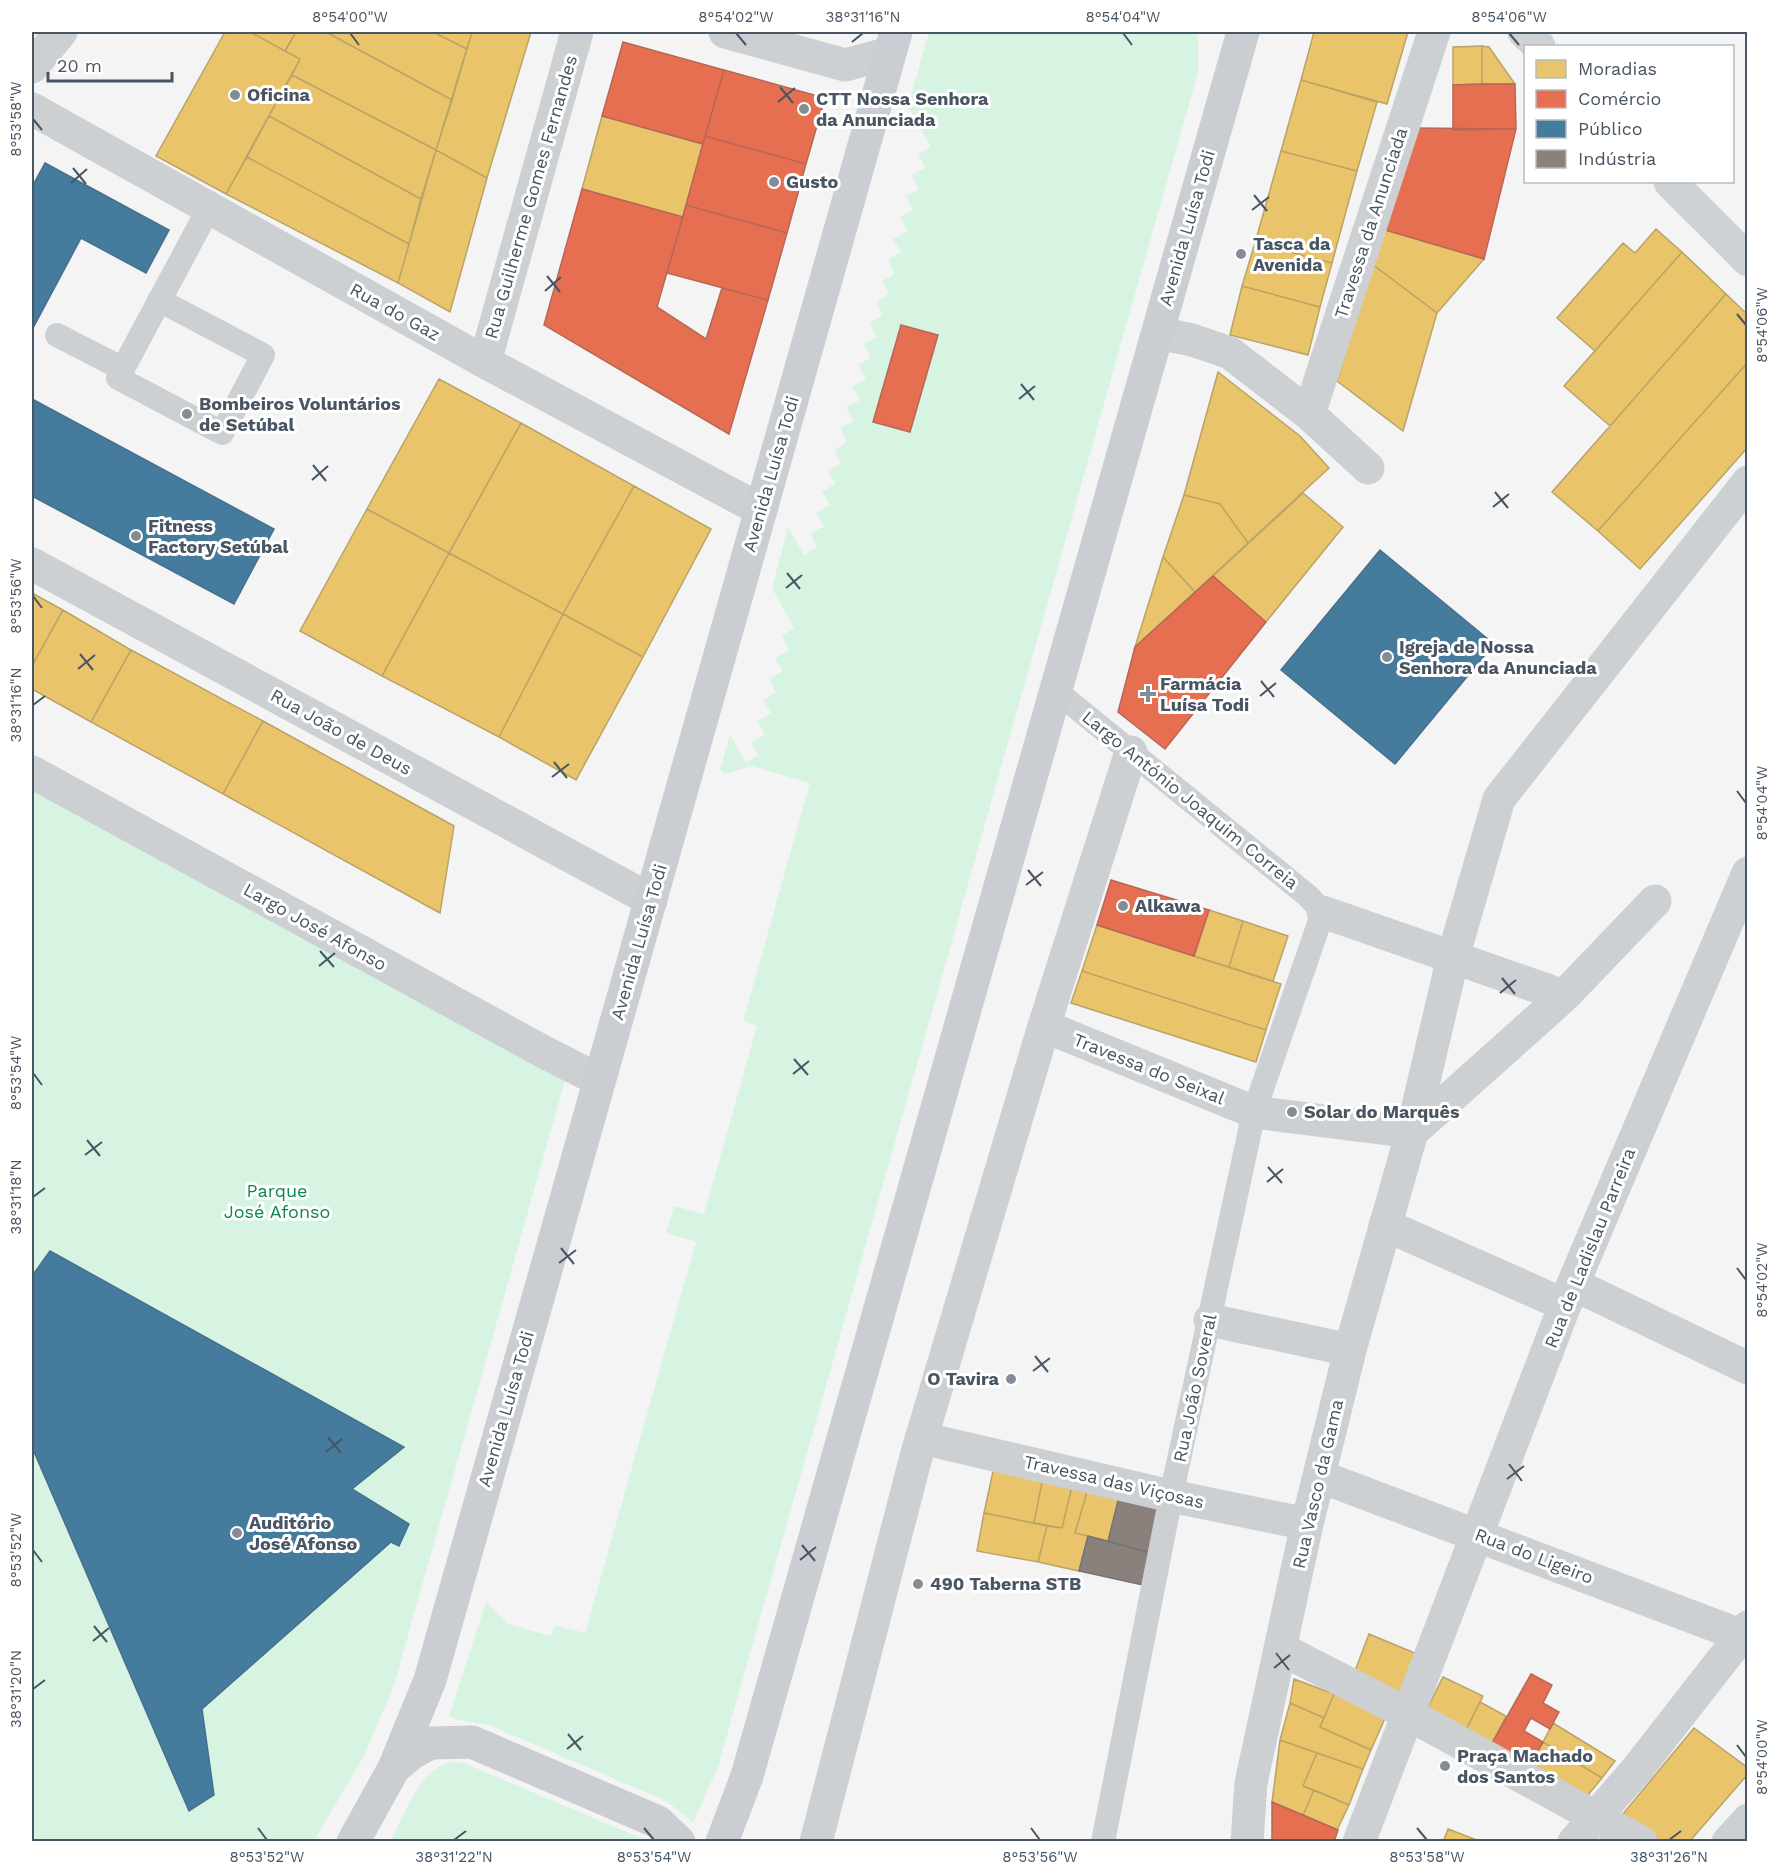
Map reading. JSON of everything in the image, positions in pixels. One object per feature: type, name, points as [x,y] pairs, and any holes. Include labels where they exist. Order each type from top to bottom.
[{"type":"main road","name":"Avenida Luísa Todi","points":[[723,1842],[747,1776],[1243,32]]},
{"type":"main road","name":"Avenida Luísa Todi","points":[[353,1842],[394,1768],[430,1680],[893,42]]},
{"type":"main road","points":[[394,1768],[412,1753],[431,1743],[472,1742],[658,1822],[679,1842]]},
{"type":"street","points":[[32,68],[61,32]]},
{"type":"street","name":"Rua Guilherme Gomes Fernandes","points":[[485,362],[577,32]]},
{"type":"street","points":[[725,32],[845,64],[893,42]]},
{"type":"street","name":"Travessa da Anunciada","points":[[1309,414],[1434,32]]},
{"type":"street","points":[[1524,32],[1538,45]]},
{"type":"street","name":"Rua do Gaz","points":[[32,109],[485,362],[761,510]]},
{"type":"street","points":[[1671,183],[1748,260]]},
{"type":"street","points":[[1158,333],[1192,340],[1230,353],[1309,414],[1368,468]]},
{"type":"street","points":[[1412,1132],[1453,957],[1499,799],[1748,482]]},
{"type":"street","name":"Rua João de Deus","points":[[32,564],[651,900]]},
{"type":"street","points":[[820,1840],[921,1438],[1044,1026],[1131,753]]},
{"type":"street","name":"Largo José Afonso","points":[[32,772],[599,1080]]},
{"type":"street","name":"Rua de Ladislau Parreira","points":[[1408,1714],[1569,1295],[1748,873]]},
{"type":"street","points":[[1254,1112],[1412,1132],[1564,996],[1655,901]]},
{"type":"street","name":"Largo António Joaquim Correia","points":[[1323,912],[1564,996]]},
{"type":"street","name":"Travessa do Seixal","points":[[1044,1026],[1254,1112]]},
{"type":"street","name":"Rua Vasco da Gama","points":[[1247,1842],[1251,1783],[1307,1524],[1350,1350],[1412,1132]]},
{"type":"street","points":[[1385,1225],[1569,1295],[1748,1368]]},
{"type":"street","points":[[1210,1320],[1350,1350]]},
{"type":"street","name":"Travessa das Viçosas","points":[[921,1438],[1171,1496],[1307,1524]]},
{"type":"street","name":"Rua do Ligeiro","points":[[1319,1476],[1745,1634]]},
{"type":"street","points":[[1574,1842],[1745,1634]]},
{"type":"street","points":[[1281,1649],[1408,1714],[1641,1842]]},
{"type":"street","points":[[1359,1842],[1408,1714]]},
{"type":"street","points":[[1728,1842],[1748,1820]]},
{"type":"lane","points":[[159,300],[263,355],[222,433],[118,378],[159,300],[208,208]]},
{"type":"lane","points":[[57,335],[123,369]]},
{"type":"lane","name":"Largo António Joaquim Correia","points":[[1056,691],[1308,896],[1323,912]]},
{"type":"lane","points":[[1254,1112],[1323,912]]},
{"type":"lane","name":"Rua João Soveral","points":[[1103,1842],[1171,1496],[1254,1112]]},
{"type":"green space","points":[[929,32],[1198,32],[1198,72],[718,1767],[693,1822],[666,1801],[491,1726],[449,1716],[486,1602],[508,1624],[551,1636],[555,1625],[585,1633],[696,1242],[666,1233],[674,1206],[704,1214],[757,1026],[743,1021],[810,783],[751,766],[725,774],[720,770],[730,735],[746,763],[758,755],[751,742],[765,734],[757,721],[771,713],[763,700],[776,692],[769,679],[783,671],[775,658],[789,650],[782,636],[794,628],[772,588],[788,527],[804,555],[817,547],[810,534],[824,526],[816,513],[830,505],[822,492],[835,484],[828,471],[841,463],[834,450],[847,442],[840,428],[853,421],[846,407],[860,400],[852,387],[866,379],[858,365],[871,358],[864,344],[877,337],[870,323],[883,315],[876,302],[889,294],[882,281],[895,274],[888,260],[901,252],[893,239],[907,231],[900,217],[913,210],[906,196],[919,189],[912,175],[925,168],[918,154],[931,147],[908,106]]},
{"type":"green space","name":"Parque José Afonso","points":[[32,786],[565,1081],[394,1685],[364,1756],[314,1841],[32,1841]]},
{"type":"green space","points":[[453,1762],[464,1763],[648,1841],[390,1841],[422,1783],[430,1773]]},
{"type":"building: Moradias","name":"Oficina","points":[[225,32],[250,32],[300,59],[226,194],[156,156]]},
{"type":"building: Moradias","points":[[250,32],[296,32],[285,51]]},
{"type":"building: Moradias","points":[[296,32],[326,32],[452,100],[436,150],[292,75],[300,59],[285,51]]},
{"type":"building: Moradias","points":[[326,32],[433,32],[467,49],[452,100]]},
{"type":"building: Moradias","points":[[433,32],[472,32],[467,49]]},
{"type":"building: Moradias","points":[[472,32],[531,32],[487,178],[436,150]]},
{"type":"building: Moradias","points":[[1314,32],[1408,32],[1387,104],[1301,80]]},
{"type":"building: Moradias","points":[[1482,46],[1489,47],[1515,84],[1482,84]]},
{"type":"building: Moradias","points":[[1482,46],[1482,84],[1453,85],[1453,47]]},
{"type":"building: Moradias","points":[[292,75],[436,150],[421,199],[269,116]]},
{"type":"building: Moradias","points":[[1301,80],[1377,102],[1357,171],[1281,151]]},
{"type":"building: Moradias","points":[[269,116],[421,199],[409,244],[247,157]]},
{"type":"building: Moradias","points":[[602,116],[703,144],[683,217],[582,189]]},
{"type":"building: Moradias","points":[[436,150],[487,178],[450,312],[398,283]]},
{"type":"building: Moradias","points":[[1281,151],[1357,171],[1332,263],[1255,243]]},
{"type":"building: Moradias","points":[[247,157],[409,244],[398,283],[226,194]]},
{"type":"building: Moradias","points":[[1382,229],[1484,259],[1437,313],[1372,264]]},
{"type":"building: Moradias","points":[[1656,229],[1682,252],[1595,351],[1557,318],[1623,243],[1635,253]]},
{"type":"building: Moradias","points":[[1255,243],[1332,263],[1320,307],[1242,286]]},
{"type":"building: Moradias","points":[[1682,252],[1726,294],[1610,426],[1564,386]]},
{"type":"building: Moradias","points":[[1372,264],[1437,313],[1403,431],[1337,381]]},
{"type":"building: Moradias","points":[[1242,286],[1320,307],[1308,355],[1230,335]]},
{"type":"building: Moradias","points":[[1726,294],[1748,315],[1748,362],[1598,531],[1552,492]]},
{"type":"building: Moradias","points":[[1748,362],[1748,447],[1640,569],[1598,531]]},
{"type":"building: Moradias","points":[[1218,372],[1300,436],[1329,468],[1248,543],[1220,504],[1184,495]]},
{"type":"building: Moradias","points":[[439,379],[521,423],[449,553],[367,509]]},
{"type":"building: Moradias","points":[[521,423],[634,486],[563,614],[449,553]]},
{"type":"building: Moradias","points":[[634,486],[711,529],[643,657],[563,614]]},
{"type":"building: Moradias","points":[[1303,493],[1343,527],[1266,622],[1213,576]]},
{"type":"building: Moradias","points":[[1184,495],[1220,504],[1248,543],[1195,592],[1163,557]]},
{"type":"building: Moradias","points":[[367,509],[449,553],[382,676],[300,631]]},
{"type":"building: Moradias","points":[[449,553],[563,614],[499,737],[382,676]]},
{"type":"building: Moradias","points":[[1163,557],[1195,592],[1135,647]]},
{"type":"building: Moradias","points":[[32,593],[63,610],[32,666]]},
{"type":"building: Moradias","points":[[63,610],[131,650],[91,722],[32,689],[32,666]]},
{"type":"building: Moradias","points":[[563,614],[643,657],[576,780],[499,737]]},
{"type":"building: Moradias","points":[[131,650],[263,721],[223,794],[91,722]]},
{"type":"building: Moradias","points":[[263,721],[454,826],[440,913],[223,794]]},
{"type":"building: Moradias","points":[[1209,910],[1243,921],[1229,967],[1194,956]]},
{"type":"building: Moradias","points":[[1243,921],[1288,936],[1273,981],[1229,967]]},
{"type":"building: Moradias","points":[[1097,925],[1281,984],[1266,1030],[1082,971]]},
{"type":"building: Moradias","points":[[1082,971],[1266,1030],[1256,1062],[1071,1003]]},
{"type":"building: Moradias","points":[[995,1462],[1044,1472],[1034,1523],[984,1513]]},
{"type":"building: Moradias","points":[[1044,1472],[1074,1478],[1062,1528],[1034,1523]]},
{"type":"building: Moradias","points":[[1074,1478],[1090,1482],[1075,1533],[1088,1536],[1079,1571],[1038,1562],[1047,1526],[1062,1528]]},
{"type":"building: Moradias","points":[[1090,1482],[1121,1489],[1108,1541],[1075,1533]]},
{"type":"building: Moradias","points":[[984,1513],[1047,1526],[1038,1562],[977,1551]]},
{"type":"building: Moradias","points":[[1369,1634],[1417,1654],[1402,1698],[1353,1676]]},
{"type":"building: Moradias","points":[[1443,1677],[1483,1696],[1465,1732],[1426,1711]]},
{"type":"building: Moradias","points":[[1294,1679],[1334,1694],[1324,1718],[1290,1703]]},
{"type":"building: Moradias","points":[[1334,1694],[1386,1716],[1371,1750],[1320,1727]]},
{"type":"building: Moradias","points":[[1480,1702],[1506,1716],[1490,1747],[1465,1732]]},
{"type":"building: Moradias","points":[[1290,1703],[1324,1718],[1320,1727],[1371,1750],[1363,1769],[1280,1740]]},
{"type":"building: Moradias","points":[[1553,1723],[1615,1761],[1602,1778],[1543,1742]]},
{"type":"building: Moradias","points":[[1694,1728],[1748,1768],[1748,1774],[1689,1842],[1661,1842],[1622,1815]]},
{"type":"building: Moradias","points":[[1280,1740],[1317,1753],[1303,1786],[1314,1790],[1303,1815],[1272,1802]]},
{"type":"building: Moradias","points":[[1543,1742],[1602,1778],[1583,1801],[1527,1770]]},
{"type":"building: Moradias","points":[[1317,1753],[1363,1769],[1349,1805],[1303,1786]]},
{"type":"building: Moradias","points":[[1314,1790],[1349,1805],[1337,1830],[1303,1815]]},
{"type":"building: Moradias","points":[[1448,1829],[1477,1840],[1477,1842],[1443,1842]]},
{"type":"building: Comércio","points":[[623,42],[724,70],[703,144],[602,116]]},
{"type":"building: Comércio","points":[[724,70],[825,98],[806,164],[705,136]]},
{"type":"building: Comércio","points":[[1515,84],[1516,129],[1453,130],[1453,85]]},
{"type":"building: Comércio","points":[[1411,128],[1516,129],[1484,259],[1382,229]]},
{"type":"building: Comércio","points":[[705,136],[806,164],[787,233],[686,205]]},
{"type":"building: Comércio","points":[[582,189],[683,217],[657,307],[706,339],[722,288],[768,300],[729,434],[544,325]]},
{"type":"building: Comércio","points":[[686,205],[787,233],[768,300],[667,273]]},
{"type":"building: Comércio","points":[[901,325],[938,335],[910,432],[873,422]]},
{"type":"building: Comércio","points":[[1213,576],[1266,622],[1165,749],[1118,712],[1135,647]]},
{"type":"building: Comércio","points":[[1111,880],[1209,910],[1194,956],[1097,925]]},
{"type":"building: Comércio","points":[[1531,1674],[1552,1685],[1543,1703],[1559,1712],[1550,1729],[1531,1718],[1524,1731],[1543,1742],[1527,1770],[1490,1747]]},
{"type":"building: Comércio","points":[[1272,1802],[1338,1830],[1334,1842],[1272,1842]]},
{"type":"building: Público","points":[[45,163],[169,230],[146,273],[81,238],[32,330],[32,187]]},
{"type":"building: Público","points":[[32,399],[274,529],[234,604],[32,496]]},
{"type":"building: Público","name":"Igreja de Nossa Senhora da Anunciada","points":[[1380,550],[1494,644],[1395,764],[1281,670]]},
{"type":"building: Público","name":"Auditório José Afonso","points":[[50,1251],[404,1447],[352,1489],[409,1524],[399,1546],[391,1542],[202,1709],[214,1795],[189,1811],[32,1447],[32,1276]]},
{"type":"building: Indústria","points":[[1121,1489],[1168,1497],[1155,1554],[1108,1541]]},
{"type":"building: Indústria","points":[[1088,1536],[1155,1554],[1148,1586],[1079,1571]]},
{"type":"place","name":"Oficina","points":[[235,95]]},
{"type":"place","name":"CTT Nossa Senhora da Anunciada","points":[[804,109]]},
{"type":"place","name":"Gusto","points":[[774,182]]},
{"type":"place","name":"Tasca da Avenida","points":[[1241,254]]},
{"type":"place","name":"Bombeiros Voluntários de Setúbal","points":[[187,414]]},
{"type":"place","name":"Fitness Factory Setúbal","points":[[136,536]]},
{"type":"place","name":"Igreja de Nossa Senhora da Anunciada","points":[[1387,657]]},
{"type":"place","name":"Farmácia Luísa Todi","points":[[1148,694]]},
{"type":"place","name":"Alkawa","points":[[1123,906]]},
{"type":"place","name":"Solar do Marquês","points":[[1292,1112]]},
{"type":"place","name":"O Tavira","points":[[1011,1379]]},
{"type":"place","name":"Auditório José Afonso","points":[[237,1533]]},
{"type":"place","name":"490 Taberna STB","points":[[918,1584]]},
{"type":"place","name":"Praça Machado dos Santos","points":[[1445,1766]]}]
